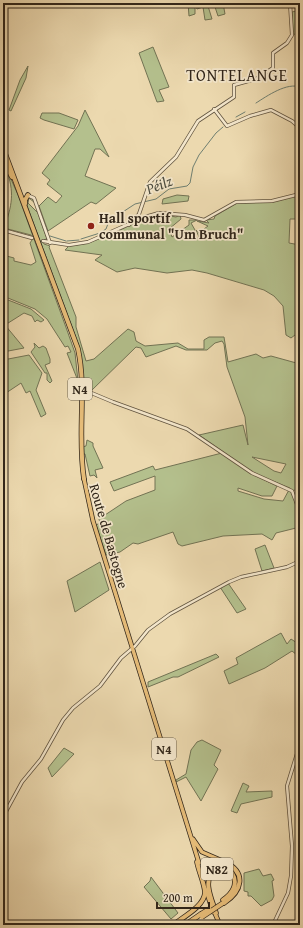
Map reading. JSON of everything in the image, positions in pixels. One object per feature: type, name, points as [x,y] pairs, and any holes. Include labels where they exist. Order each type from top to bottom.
[{"type":"highway","name":"N4","points":[[3,148],[39,242]]},
{"type":"highway","name":"N4","points":[[3,153],[39,242]]},
{"type":"highway","points":[[3,160],[22,196],[27,196],[24,201],[33,227]]},
{"type":"highway","name":"Route de Bastogne","points":[[39,242],[76,339],[82,369],[80,447],[83,479]]},
{"type":"highway","name":"Route de Bastogne","points":[[39,242],[72,334],[78,359],[80,381],[78,447],[83,479]]},
{"type":"highway","name":"N82","points":[[173,925],[198,906],[204,898],[204,888],[197,862]]},
{"type":"highway","name":"N82","points":[[185,925],[223,902],[236,892],[240,880],[236,870],[225,862]]},
{"type":"highway","name":"N82","points":[[216,915],[208,879],[214,870],[222,868],[232,873],[235,882],[231,892],[223,902]]},
{"type":"highway","name":"N82","points":[[190,925],[202,915]]},
{"type":"main road","name":"Route de Bastogne","points":[[83,479],[90,516],[219,925]]},
{"type":"main road","name":"Route de Bastogne","points":[[132,649],[197,862],[219,925]]},
{"type":"main road","name":"N82","points":[[189,829],[200,849],[212,857],[225,862]]},
{"type":"street","points":[[129,225],[138,216],[150,182],[176,157],[198,121],[234,97],[234,84],[252,80],[273,68],[273,53],[287,43],[292,36],[290,3]]},
{"type":"street","points":[[214,109],[227,126],[271,110],[292,121],[300,128]]},
{"type":"street","points":[[39,242],[69,245],[80,244],[129,225],[145,217],[159,214],[185,215],[204,220],[236,202],[272,201],[300,194]]},
{"type":"street","points":[[27,196],[34,198],[50,243]]},
{"type":"street","points":[[3,230],[32,238]]},
{"type":"street","points":[[82,389],[187,429],[252,473],[292,491],[300,512]]},
{"type":"street","points":[[3,817],[22,782],[41,759],[64,720],[73,708],[100,686],[121,658],[132,649],[148,630],[163,619],[219,586],[241,577],[287,567],[300,562]]},
{"type":"street","points":[[273,925],[288,893],[291,876],[292,846],[287,786],[300,744]]},
{"type":"green space","points":[[188,3],[223,3],[225,14],[218,16],[214,4],[208,6],[212,19],[205,20],[203,7],[197,9],[195,5],[195,14],[189,16]]},
{"type":"green space","points":[[300,10],[300,35],[293,34],[292,12]]},
{"type":"green space","points":[[153,47],[169,87],[159,90],[164,101],[157,102],[139,53]]},
{"type":"green space","points":[[28,66],[26,78],[11,111],[9,110],[20,80]]},
{"type":"green space","points":[[85,110],[109,157],[100,149],[95,149],[85,176],[116,188],[96,204],[91,202],[48,231],[39,206],[48,197],[56,203],[62,196],[47,184],[50,180],[42,173],[78,126]]},
{"type":"green space","points":[[42,113],[59,113],[78,120],[74,129],[40,118]]},
{"type":"green space","points":[[3,161],[18,195],[75,353],[78,381],[67,353],[71,352],[68,346],[65,347],[47,319],[35,309],[3,296],[3,255],[14,258],[14,261],[31,265],[36,262],[30,243],[32,240],[31,235],[4,228],[11,206],[11,185],[6,169],[3,169]]},
{"type":"green space","points":[[177,195],[189,196],[188,201],[162,204],[163,199]]},
{"type":"green space","points":[[300,195],[300,219],[290,219],[289,243],[300,245],[300,342],[295,335],[291,338],[286,335],[283,306],[274,296],[264,290],[192,270],[167,273],[135,268],[117,272],[95,260],[102,255],[65,250],[69,246],[88,243],[145,218],[159,214],[176,217],[180,215],[181,219],[169,229],[172,237],[189,225],[189,220],[197,220],[191,223],[195,230],[189,237],[195,240],[199,237],[196,230],[199,233],[204,234],[204,229],[208,226],[197,221],[209,223],[206,220],[214,219],[215,216],[237,203],[272,202]]},
{"type":"green space","points":[[27,197],[33,199],[35,203],[29,198],[28,203],[38,213],[47,239],[42,240],[44,244],[50,246],[49,247],[76,317],[76,327],[86,361],[94,359],[128,329],[134,332],[136,341],[145,346],[178,343],[188,349],[204,349],[204,340],[209,337],[224,337],[228,362],[256,354],[263,358],[271,356],[300,364],[300,487],[293,491],[300,512],[300,527],[276,533],[272,540],[262,534],[223,536],[182,546],[178,544],[173,532],[138,544],[133,543],[120,552],[106,555],[96,525],[100,523],[99,519],[126,501],[155,490],[155,476],[114,491],[110,482],[153,466],[155,470],[222,453],[254,475],[277,486],[272,496],[262,496],[238,488],[238,491],[264,499],[283,501],[290,488],[255,474],[199,435],[243,425],[248,445],[245,417],[227,367],[224,344],[222,341],[215,343],[207,350],[186,350],[176,346],[146,357],[141,348],[136,347],[91,391],[84,385],[79,346],[26,203]],"holes":[[[252,457],[286,464],[281,473],[274,471]]]},
{"type":"green space","points":[[3,298],[31,309],[44,320],[41,322],[37,320],[35,322],[32,316],[24,313],[5,325],[24,348],[3,352]]},
{"type":"green space","points":[[34,343],[39,348],[43,346],[46,348],[50,363],[45,365],[52,381],[50,383],[47,380],[47,373],[45,373],[31,352],[35,347]]},
{"type":"green space","points":[[29,355],[42,373],[36,390],[46,414],[41,417],[30,391],[26,393],[21,383],[3,395],[3,360]]},
{"type":"green space","points":[[87,440],[93,443],[103,468],[95,470],[97,478],[94,475],[90,476],[85,454],[82,454],[82,447],[86,446]]},
{"type":"green space","points":[[265,545],[274,568],[262,571],[255,549]]},
{"type":"green space","points":[[100,562],[109,590],[75,612],[67,581]]},
{"type":"green space","points":[[228,583],[246,609],[237,613],[220,587]]},
{"type":"green space","points":[[281,633],[287,644],[291,639],[300,645],[300,653],[297,655],[292,651],[265,668],[229,684],[224,671],[238,664],[236,658]]},
{"type":"green space","points":[[216,654],[219,657],[178,677],[173,677],[148,687],[148,682]]},
{"type":"green space","points":[[202,740],[221,750],[214,765],[218,769],[201,801],[186,777],[176,782],[176,780],[186,774],[191,750],[197,742]]},
{"type":"green space","points":[[64,748],[74,754],[52,777],[48,768]]},
{"type":"green space","points":[[243,783],[249,786],[246,792],[272,791],[272,797],[241,804],[237,813],[231,811]]},
{"type":"green space","points":[[259,869],[263,876],[271,874],[274,880],[272,881],[274,896],[272,900],[261,906],[251,896],[248,896],[248,892],[244,891],[244,873]]},
{"type":"green space","points":[[151,877],[178,913],[171,919],[144,887],[150,881]]},
{"type":"waterway","name":"Péilz","points":[[256,103],[283,88],[289,86],[300,87]]},
{"type":"waterway","name":"Péilz","points":[[236,117],[245,112]]},
{"type":"waterway","name":"Péilz","points":[[81,239],[100,233],[106,229],[109,221],[135,204],[156,199],[169,189],[187,186],[190,183],[193,167],[199,155],[216,133],[223,127]]},
{"type":"waterway","name":"Péilz","points":[[50,236],[66,241]]},
{"type":"waterway","name":"Péilz","points":[[67,241],[79,240]]},
{"type":"place","name":"Hall sportif communal \"Um Bruch\"","points":[[91,226]]},
{"type":"district","name":"TONTELANGE","points":[[237,75]]}]
